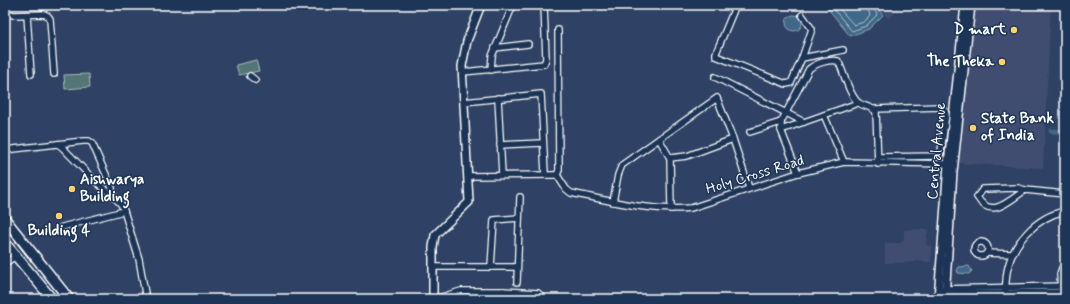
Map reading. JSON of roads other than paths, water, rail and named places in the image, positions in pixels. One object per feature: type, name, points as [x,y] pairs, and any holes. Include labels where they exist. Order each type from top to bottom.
[{"type":"highway","points":[[5,219],[69,299]]},
{"type":"highway","points":[[5,243],[52,299]]},
{"type":"street","points":[[481,5],[466,40],[463,58],[469,202],[435,235],[433,267],[434,299],[461,291],[503,291],[525,296],[539,293],[542,299]]},
{"type":"street","points":[[491,70],[491,60],[495,48],[513,5]]},
{"type":"street","points":[[463,72],[544,64],[546,59],[544,5]]},
{"type":"street","points":[[736,5],[716,56],[786,84],[792,83],[812,29],[802,15]]},
{"type":"street","name":"Central Avenue","points":[[963,52],[966,5]]},
{"type":"street","name":"Central Avenue","points":[[942,294],[951,164],[963,52],[971,5]]},
{"type":"street","points":[[5,12],[9,14],[44,14],[48,16],[50,19],[54,74]]},
{"type":"street","points":[[27,15],[31,74]]},
{"type":"street","points":[[468,176],[557,175],[559,170],[558,30]]},
{"type":"street","points":[[495,48],[528,44]]},
{"type":"street","points":[[802,58],[843,50]]},
{"type":"street","points":[[798,173],[781,130],[781,122],[809,69],[813,66],[832,60],[838,61],[840,64],[853,96],[858,103],[874,110],[940,107],[945,111],[946,114],[939,156],[878,160],[876,112],[874,110]]},
{"type":"street","points":[[250,76],[255,80]]},
{"type":"street","points":[[715,77],[804,122]]},
{"type":"street","points":[[464,102],[541,94],[545,174]]},
{"type":"street","points":[[498,98],[502,175]]},
{"type":"street","points":[[613,202],[618,175],[622,165],[717,98],[733,139],[749,188]]},
{"type":"street","points":[[781,130],[858,103]]},
{"type":"street","points":[[824,115],[844,162]]},
{"type":"street","points":[[750,132],[781,122]]},
{"type":"street","points":[[659,139],[670,158],[671,209]]},
{"type":"street","points":[[670,158],[687,156],[733,139]]},
{"type":"street","points":[[5,150],[89,141],[92,143],[112,188],[113,196]]},
{"type":"street","points":[[500,145],[543,143]]},
{"type":"street","points":[[57,144],[121,204],[139,259],[146,299]]},
{"type":"street","name":"Holy Cross Road","points":[[557,175],[566,189],[571,193],[613,202],[651,208],[671,209],[691,208],[798,173],[844,162],[878,160],[951,164]]},
{"type":"street","points":[[1025,190],[998,208],[989,208],[980,202],[977,197],[982,189],[1018,188],[1065,194]]},
{"type":"street","points":[[517,282],[520,197]]},
{"type":"street","points":[[62,227],[124,211]]},
{"type":"street","points":[[1005,290],[1007,272],[1012,254],[1024,236],[1049,216],[1065,211]]},
{"type":"street","points":[[491,267],[494,220],[519,218]]},
{"type":"street","points":[[988,253],[1012,254]]},
{"type":"street","points":[[5,263],[16,256]]},
{"type":"street","points":[[433,267],[517,267]]},
{"type":"street","points":[[942,294],[1005,290],[1063,289],[1061,271],[1062,268],[1065,268]]},
{"type":"street","points":[[503,291],[503,299]]},
{"type":"water","points":[[825,5],[875,5],[883,15],[869,29],[850,36]]},
{"type":"water","points":[[791,15],[797,15],[802,20],[800,29],[797,31],[791,31],[786,26],[786,20]]},
{"type":"water","points":[[969,266],[972,271],[969,274],[958,273],[957,270],[959,267]]},
{"type":"waterway","points":[[1051,131],[1065,132]]},
{"type":"railway","points":[[5,227],[31,261]]},
{"type":"place","name":"D mart","points":[[1014,30]]},
{"type":"place","name":"The Theka","points":[[1002,62]]},
{"type":"place","name":"State Bank of India","points":[[973,128]]},
{"type":"place","name":"Aishwarya Building","points":[[72,189]]},
{"type":"place","name":"Building 4","points":[[59,216]]}]
